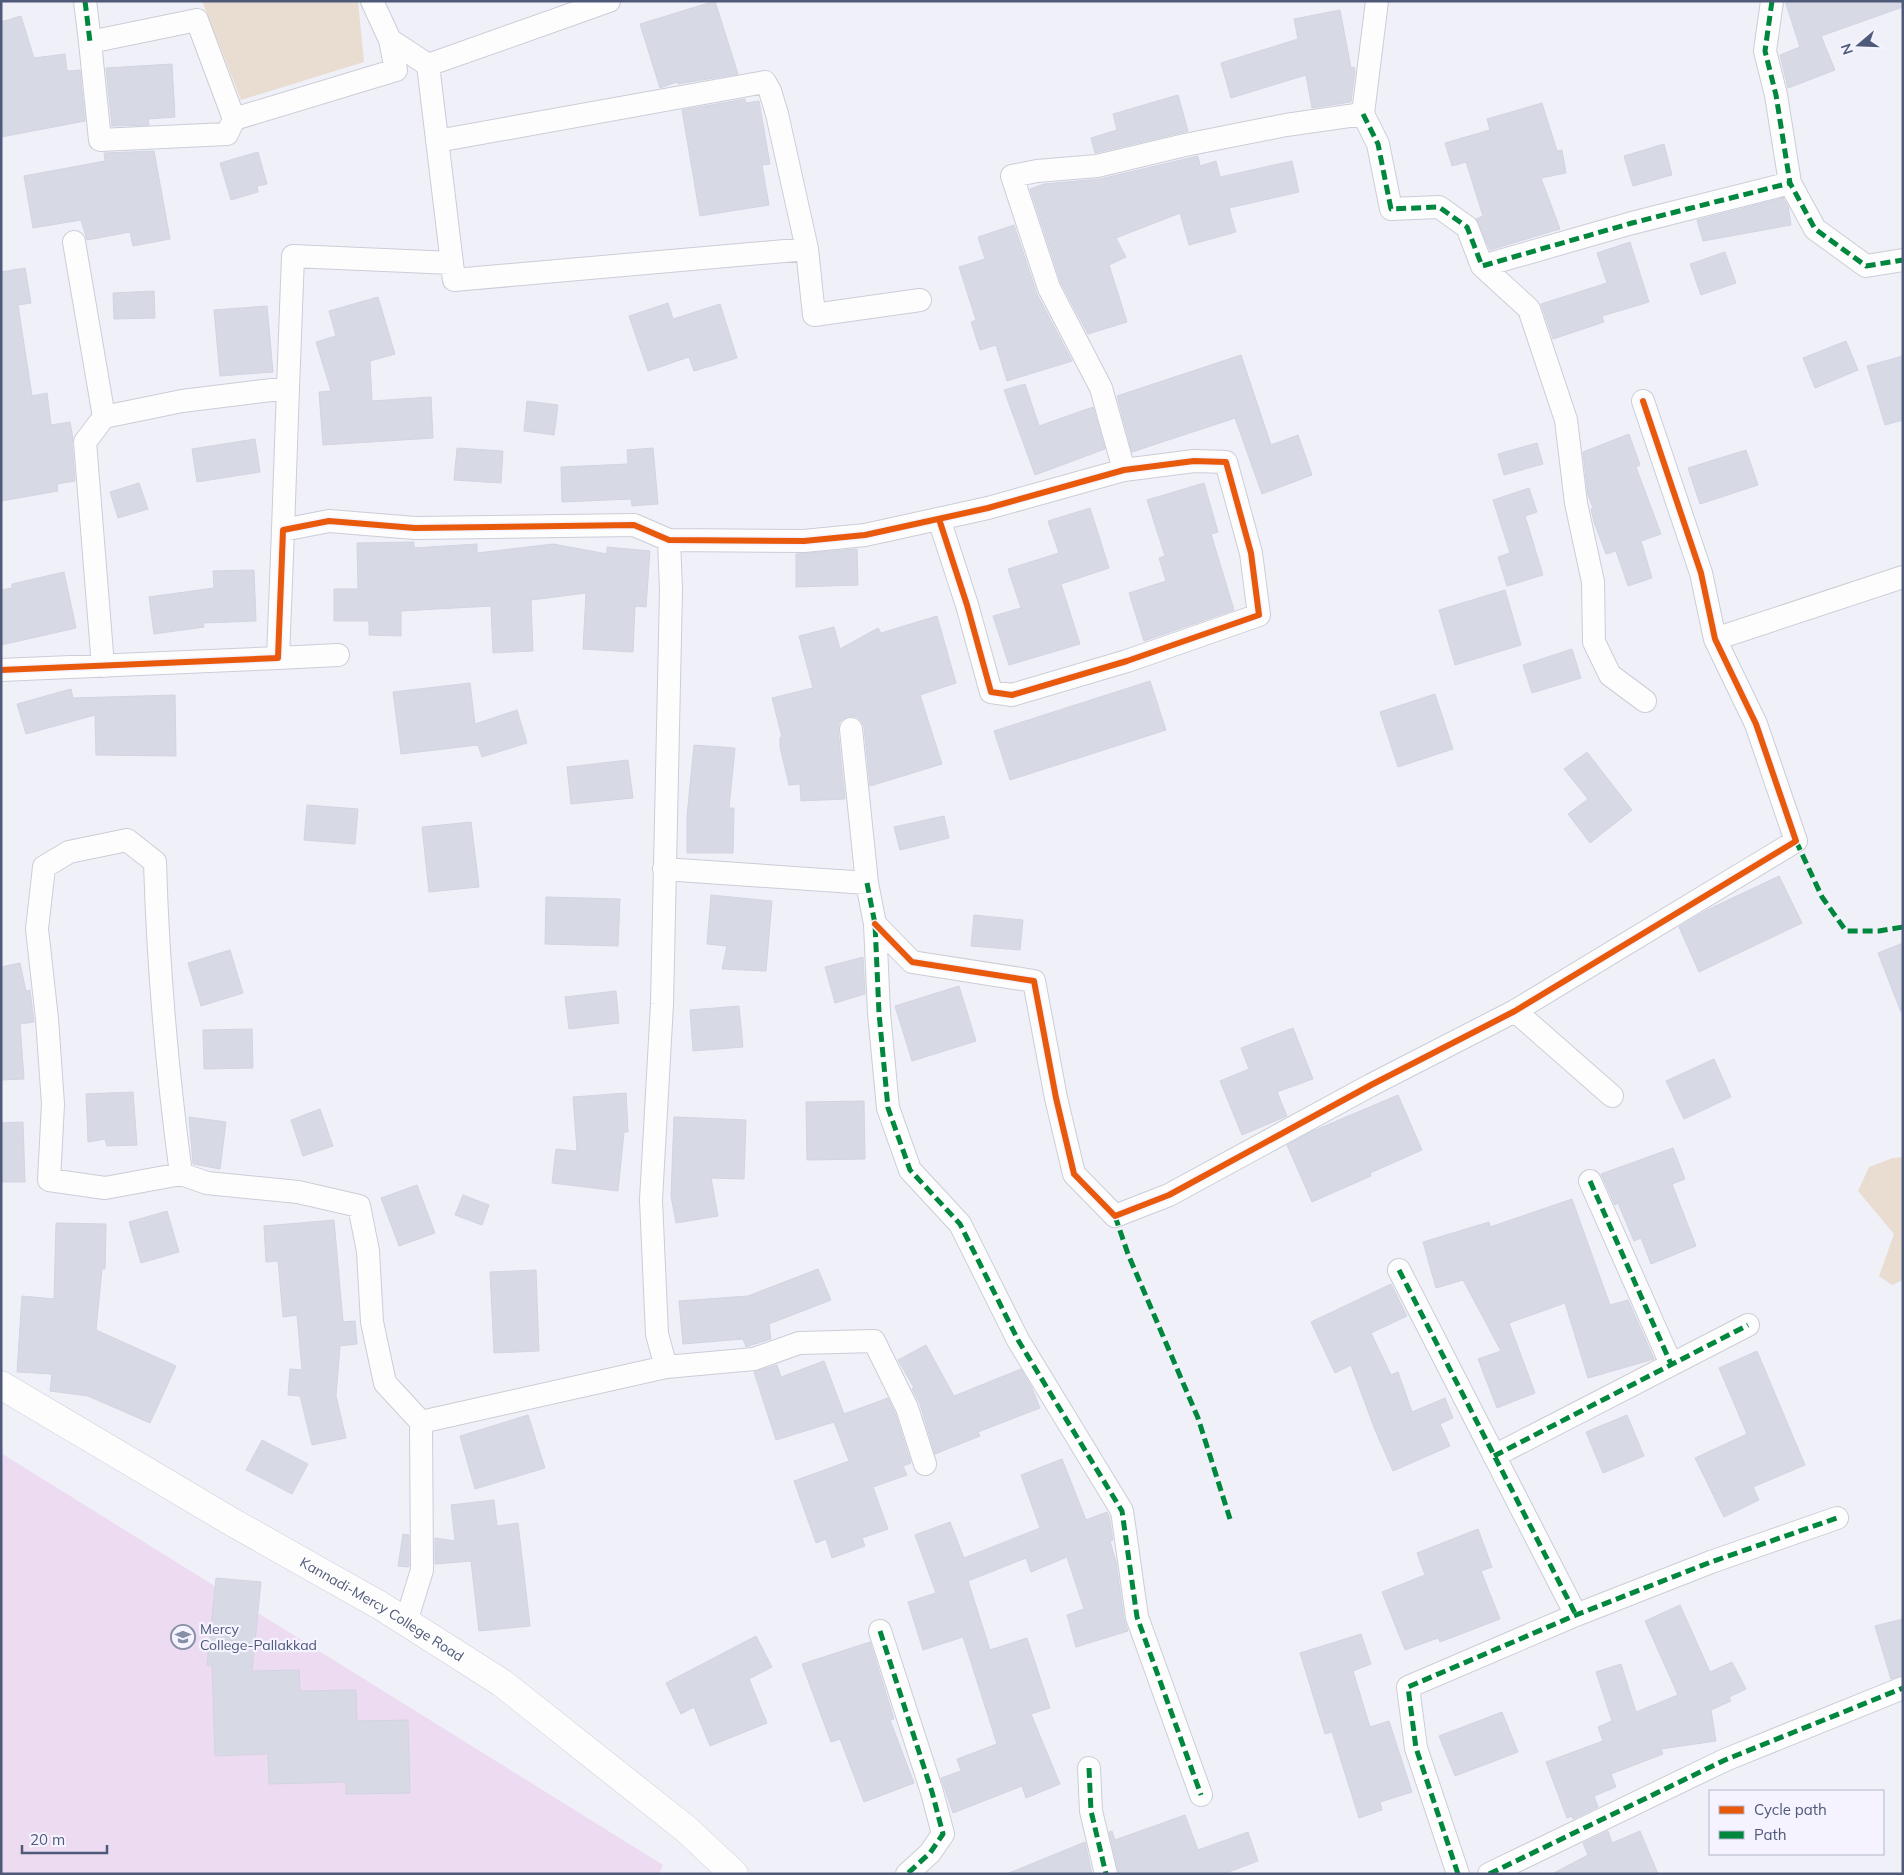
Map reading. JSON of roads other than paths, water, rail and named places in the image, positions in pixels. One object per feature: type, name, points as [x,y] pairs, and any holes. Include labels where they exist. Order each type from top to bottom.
[{"type":"main road","name":"Kannadi-Mercy College Road","points":[[1,1385],[223,1517],[406,1622],[502,1683],[686,1830],[734,1874]]},
{"type":"street","points":[[85,1],[100,140],[227,134],[234,119],[197,20],[90,42]]},
{"type":"street","points":[[234,119],[396,70],[390,40],[372,1]]},
{"type":"street","points":[[428,65],[609,1]]},
{"type":"street","points":[[1377,1],[1363,114],[1378,144],[1391,209],[1439,207],[1467,227],[1482,266],[1529,310],[1566,420],[1576,503],[1593,582],[1594,642],[1610,675],[1645,701]]},
{"type":"street","points":[[1772,1],[1765,51],[1776,95],[1790,183],[1815,229],[1866,266],[1903,260]]},
{"type":"street","points":[[390,40],[428,65],[454,280],[807,249]]},
{"type":"street","points":[[437,141],[765,82],[770,91],[777,114],[807,249],[814,315],[920,300]]},
{"type":"street","points":[[1124,470],[1101,388],[1049,288],[1012,176],[1037,171],[1097,166],[1184,145],[1286,125],[1363,114]]},
{"type":"street","points":[[1482,266],[1632,223],[1790,183]]},
{"type":"street","points":[[74,242],[104,417]]},
{"type":"street","points":[[278,658],[293,256],[452,263]]},
{"type":"street","points":[[103,666],[85,442],[104,417],[182,401],[288,388]]},
{"type":"street","points":[[875,924],[912,962],[1034,981],[1056,1098],[1074,1174],[1115,1216],[1169,1195],[1371,1085],[1515,1011],[1796,841],[1756,724],[1715,639],[1701,574],[1643,401]]},
{"type":"street","points":[[282,530],[329,520],[415,528],[634,525],[669,540],[804,541],[865,535],[939,519],[988,508],[1124,470],[1194,461],[1226,462],[1251,553],[1259,615],[1127,661],[1012,695],[991,692],[967,605],[939,519]]},
{"type":"street","points":[[666,1366],[657,1334],[651,1200],[662,1004],[671,590],[669,540]]},
{"type":"street","points":[[1715,639],[1903,578]]},
{"type":"street","points":[[1,670],[338,655]]},
{"type":"street","points":[[852,729],[867,883],[875,924],[879,1013],[888,1108],[910,1170],[960,1224],[1018,1340],[1122,1511],[1137,1617],[1201,1795]]},
{"type":"street","points":[[181,1174],[171,1098],[157,938],[155,862],[127,840],[70,852],[44,866],[37,929],[47,1019],[53,1104],[49,1180],[105,1188],[181,1174],[208,1183],[298,1192],[359,1206],[368,1251],[372,1322],[386,1384],[421,1422],[422,1570],[406,1622]]},
{"type":"street","points":[[664,869],[867,883]]},
{"type":"street","points":[[1515,1011],[1612,1096]]},
{"type":"street","points":[[1590,1181],[1671,1364]]},
{"type":"street","points":[[1399,1270],[1576,1614]]},
{"type":"street","points":[[1494,1456],[1748,1325]]},
{"type":"street","points":[[421,1422],[666,1366],[754,1359],[799,1344],[874,1341],[907,1408],[925,1464]]},
{"type":"street","points":[[1458,1874],[1416,1748],[1408,1687],[1576,1614],[1711,1562],[1837,1518]]},
{"type":"street","points":[[880,1631],[932,1792],[943,1834],[930,1853],[907,1874]]},
{"type":"street","points":[[1489,1874],[1725,1760],[1903,1688]]},
{"type":"street","points":[[1089,1768],[1091,1811],[1106,1874]]},
{"type":"place","name":"Mercy College-Pallakkad","points":[[183,1637]]}]
